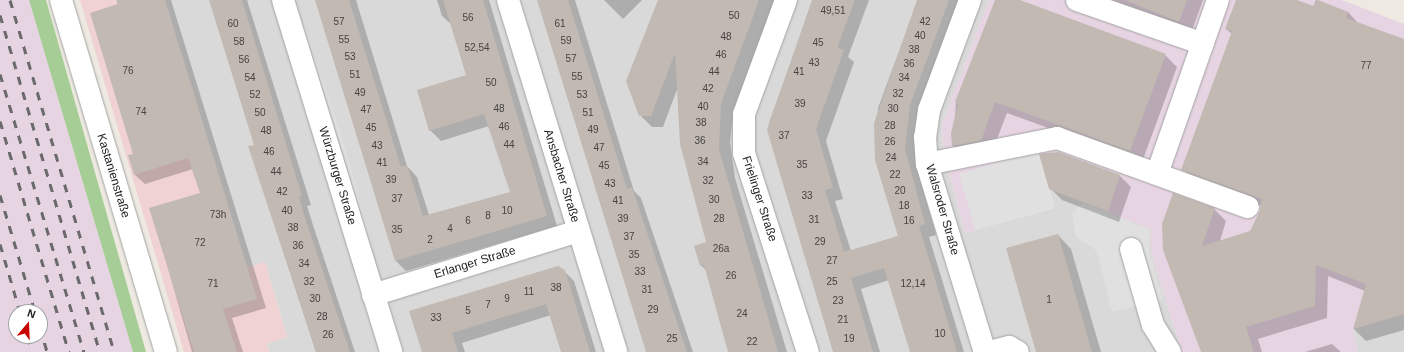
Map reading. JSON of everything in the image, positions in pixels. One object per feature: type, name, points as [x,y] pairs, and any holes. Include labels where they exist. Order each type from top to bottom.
[{"type":"street","name":"Kastanienstraße","points":[[61,0],[166,352]]},
{"type":"street","name":"Würzburger Straße","points":[[283,0],[391,352]]},
{"type":"street","name":"Ansbacher Straße","points":[[508,0],[616,352]]},
{"type":"street","name":"Frielinger Straße","points":[[786,0],[744,114],[744,153],[808,352]]},
{"type":"street","name":"Walsroder Straße","points":[[970,0],[928,110],[927,164],[985,352]]},
{"type":"street","points":[[1077,0],[1203,44]]},
{"type":"street","points":[[1157,174],[1218,0]]},
{"type":"street","points":[[927,164],[1057,138],[1248,208]]},
{"type":"street","name":"Erlanger Straße","points":[[373,295],[578,231]]},
{"type":"street","points":[[1131,249],[1153,325],[1170,352]]},
{"type":"street","points":[[990,352],[1009,347],[1018,352]]},
{"type":"shaded area","points":[[0,0],[29,0],[133,352],[0,352]]},
{"type":"shaded area","points":[[80,0],[165,0],[247,268],[265,262],[287,337],[267,344],[269,352],[184,352]]},
{"type":"shaded area","points":[[165,0],[989,0],[942,125],[943,149],[965,233],[1054,208],[1049,189],[1151,229],[1151,252],[1182,352],[269,352],[267,344],[287,337],[265,262],[247,268]]},
{"type":"shaded area","points":[[296,0],[342,138],[375,256],[363,220]]},
{"type":"shaded area","points":[[989,0],[1342,0],[1404,24],[1404,314],[1353,329],[1358,352],[1182,352],[1151,252],[1151,229],[1050,189],[1055,207],[965,233],[943,148],[942,125]]},
{"type":"shaded area","points":[[1038,151],[1055,207],[975,230],[959,174]]},
{"type":"shaded area","points":[[1083,203],[1150,230],[1149,253],[1163,300],[1112,312],[1096,250],[1076,237],[1072,214]]},
{"type":"shaded area","points":[[1404,314],[1404,352],[1358,352],[1353,329]]},
{"type":"green space","points":[[29,0],[46,0],[146,352],[133,352]]},
{"type":"building","points":[[116,0],[165,0],[257,299],[223,309],[237,352],[194,352],[149,208],[200,193],[188,158],[134,175],[128,155],[133,154],[90,13],[118,4]]},
{"type":"building","points":[[209,0],[242,0],[302,196],[299,197],[304,215],[350,352],[316,352],[248,146],[254,145]]},
{"type":"building","points":[[315,0],[349,0],[401,167],[407,165],[423,216],[510,192],[484,114],[429,131],[417,90],[466,75],[443,0],[483,0],[547,216],[395,261]]},
{"type":"building","points":[[537,0],[568,0],[627,189],[632,187],[687,352],[646,352]]},
{"type":"building","points":[[658,0],[759,0],[721,104],[719,149],[778,352],[728,352],[704,265],[700,266],[694,246],[706,242],[680,144],[675,53],[651,116],[639,116],[626,81]]},
{"type":"building","points":[[812,0],[855,0],[837,48],[844,50],[816,129],[833,188],[825,190],[844,252],[898,236],[875,160],[874,123],[917,0],[949,0],[910,105],[905,149],[925,224],[919,226],[957,352],[910,352],[884,268],[851,278],[873,352],[833,352],[767,130]]},
{"type":"building","points":[[995,0],[1020,0],[1166,54],[1130,151],[995,102],[981,141],[952,146],[951,133],[958,104],[955,102]]},
{"type":"building","points":[[1125,0],[1187,0],[1179,22]]},
{"type":"building","points":[[1236,0],[1297,0],[1313,6],[1318,0],[1348,12],[1346,18],[1404,39],[1404,314],[1353,329],[1366,284],[1316,265],[1315,306],[1246,327],[1254,352],[1201,352],[1163,250],[1162,224],[1173,193],[1215,208],[1202,246],[1250,231],[1260,211],[1262,199],[1181,170],[1232,31],[1225,29]]},
{"type":"building","points":[[1058,152],[1120,175],[1108,211],[1049,189],[1039,154]]},
{"type":"building","points":[[1058,234],[1092,352],[1036,352],[1006,248]]},
{"type":"building","points":[[558,266],[565,270],[590,352],[561,352],[546,304],[452,333],[458,352],[422,352],[409,311]]},
{"type":"railway","points":[[10,0],[114,352]]},
{"type":"railway","points":[[0,15],[100,352]]},
{"type":"railway","points":[[0,74],[84,352]]},
{"type":"railway","points":[[0,121],[69,352]]},
{"type":"railway","points":[[0,195],[33,304]]},
{"type":"railway","points":[[0,244],[18,304]]},
{"type":"railway","points":[[30,344],[32,352]]},
{"type":"railway","points":[[45,344],[47,352]]}]
